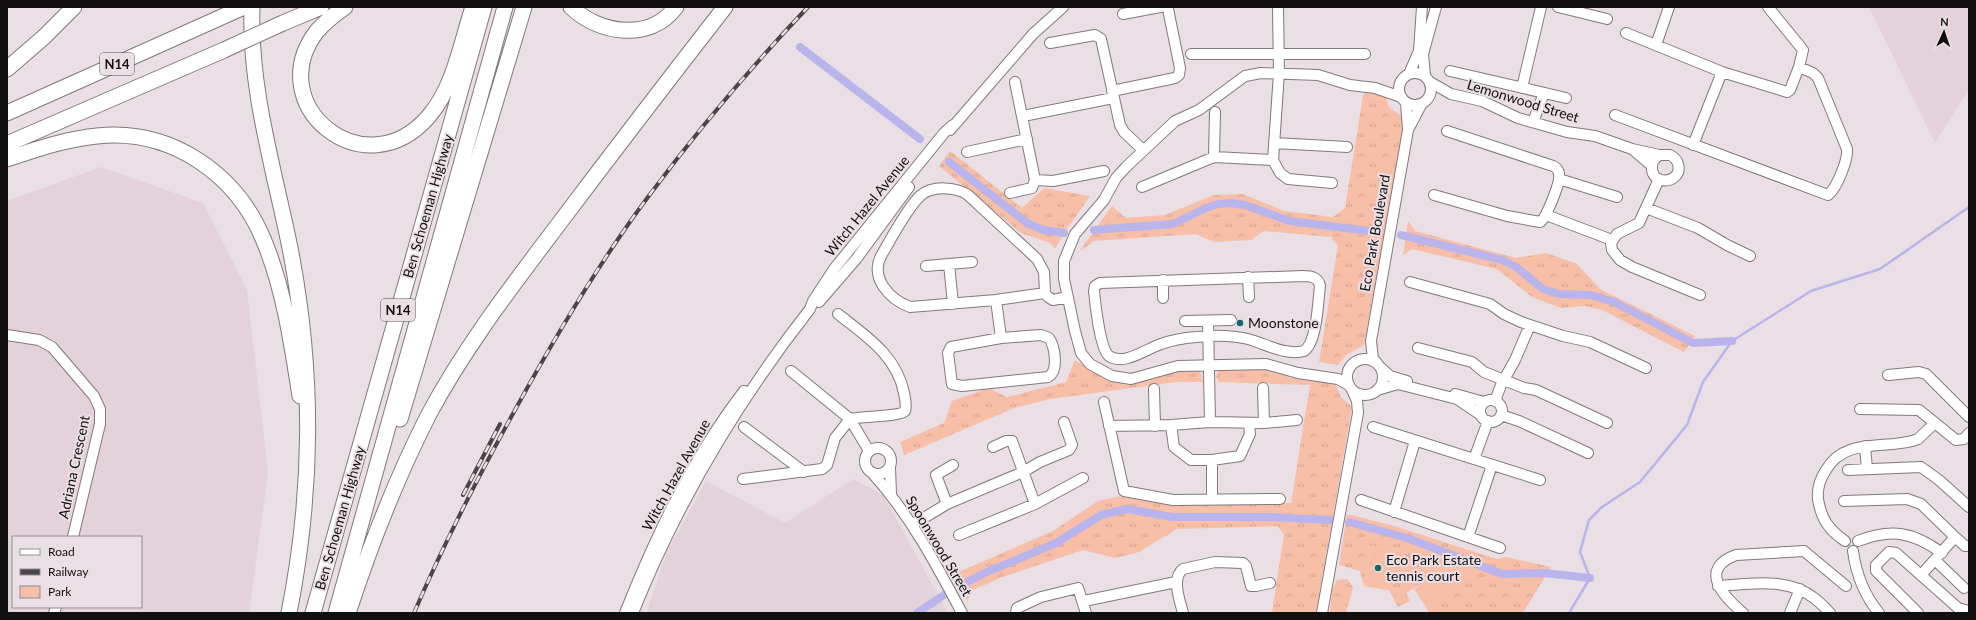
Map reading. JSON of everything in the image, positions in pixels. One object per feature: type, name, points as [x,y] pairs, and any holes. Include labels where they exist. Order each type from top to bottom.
[{"type":"highway","points":[[7,69],[44,37],[74,7]]},
{"type":"highway","name":"N14","points":[[7,113],[244,7]]},
{"type":"highway","points":[[252,7],[252,26],[257,82],[291,254],[307,368],[308,447],[304,510],[289,613]]},
{"type":"highway","name":"N14","points":[[7,144],[321,7]]},
{"type":"highway","points":[[345,7],[318,31],[310,43],[302,64],[302,86],[308,106],[325,128],[346,141],[366,145],[386,144],[401,139],[412,132],[429,116],[438,104],[452,73],[473,7]]},
{"type":"highway","name":"Ben Schoeman Highway","points":[[313,613],[484,7]]},
{"type":"highway","name":"Ben Schoeman Highway","points":[[341,609],[505,7]]},
{"type":"highway","points":[[341,609],[524,7]]},
{"type":"highway","points":[[571,7],[593,23],[612,30],[624,31],[638,29],[656,23],[665,18],[676,7]]},
{"type":"highway","points":[[341,609],[363,566],[389,500],[429,416],[463,357],[530,263],[725,7]]},
{"type":"highway","points":[[7,159],[72,140],[98,136],[135,136],[175,147],[196,158],[223,178],[254,219],[270,256],[287,323],[308,447]]},
{"type":"street","name":"Witch Hazel Avenue","points":[[633,613],[661,548],[682,505],[716,445],[769,362],[810,309],[817,304],[860,253],[954,125],[1033,34],[1063,7]]},
{"type":"street","points":[[1123,14],[1160,7]]},
{"type":"street","points":[[1023,116],[1113,95],[1175,78],[1179,75],[1180,68],[1168,8],[1165,7]]},
{"type":"street","points":[[1278,7],[1279,73],[1273,160],[1280,173],[1288,178],[1332,183]]},
{"type":"street","points":[[1375,88],[1400,83],[1409,74],[1419,51],[1422,7]]},
{"type":"street","points":[[1436,7],[1423,54],[1427,79],[1432,91],[1425,102],[1413,106],[1375,88],[1350,84],[1318,74],[1255,73],[1241,78],[1199,110],[1175,121],[1119,174],[1104,200],[1071,241],[1063,269],[1081,354],[1090,364],[1112,376],[1131,379],[1170,367],[1266,364],[1298,373],[1338,379],[1363,395],[1398,384],[1457,399],[1485,418],[1496,421],[1501,415],[1502,408],[1495,401]]},
{"type":"street","points":[[1522,88],[1541,7]]},
{"type":"street","points":[[1558,7],[1608,19]]},
{"type":"street","points":[[1656,45],[1669,7]]},
{"type":"street","points":[[1626,34],[1722,72],[1787,92],[1800,68],[1802,49],[1768,7]]},
{"type":"street","points":[[1050,43],[1089,36],[1100,37],[1103,43],[1113,95],[1122,130],[1143,150]]},
{"type":"street","points":[[1191,54],[1365,54]]},
{"type":"street","points":[[1615,115],[1826,195],[1829,194],[1840,175],[1847,155],[1847,149],[1818,78],[1813,73],[1800,68]]},
{"type":"street","points":[[1450,71],[1566,98]]},
{"type":"street","points":[[1693,145],[1722,72]]},
{"type":"street","points":[[1409,74],[1417,73],[1427,79]]},
{"type":"street","name":"Lemonwood Street","points":[[1427,79],[1451,94],[1482,101],[1512,115],[1533,122],[1567,132],[1595,136],[1632,149],[1659,155]]},
{"type":"street","points":[[1010,193],[1032,188],[1035,180],[1015,82]]},
{"type":"street","points":[[1400,83],[1399,92],[1403,100]]},
{"type":"street","points":[[1533,122],[1544,93]]},
{"type":"street","name":"Lemonwood Street","points":[[1425,102],[1451,94]]},
{"type":"street","name":"Eco Park Boulevard","points":[[1379,366],[1373,359],[1371,341],[1408,130],[1403,100]]},
{"type":"street","name":"Eco Park Boulevard","points":[[1408,130],[1425,102]]},
{"type":"street","points":[[1214,157],[1215,112]]},
{"type":"street","points":[[1434,195],[1519,219],[1540,222],[1546,215],[1559,179],[1558,170],[1553,166],[1447,131]]},
{"type":"street","points":[[1670,155],[1678,139]]},
{"type":"street","points":[[967,152],[1027,140]]},
{"type":"street","points":[[1274,143],[1347,147]]},
{"type":"street","name":"Lemonwood Street","points":[[1632,149],[1652,166]]},
{"type":"street","points":[[1659,155],[1670,155],[1678,163],[1678,172],[1671,180],[1664,181],[1654,176],[1652,166],[1653,161],[1659,155]]},
{"type":"street","points":[[1142,187],[1214,157],[1273,160]]},
{"type":"street","points":[[1035,180],[1053,181],[1104,171]]},
{"type":"street","points":[[1559,179],[1617,196]]},
{"type":"street","points":[[1659,179],[1637,225],[1621,232],[1612,240],[1612,250],[1620,260],[1632,267],[1700,295]]},
{"type":"street","points":[[1045,293],[996,300],[916,308],[906,305],[883,287],[877,274],[877,266],[881,256],[906,215],[920,197],[931,191],[954,188],[968,195],[1037,259],[1044,272],[1045,293],[1053,300],[1068,298]]},
{"type":"street","points":[[1646,208],[1698,228],[1727,245],[1750,256]]},
{"type":"street","points":[[1546,215],[1612,240]]},
{"type":"street","points":[[926,266],[972,262]]},
{"type":"street","points":[[949,264],[953,304]]},
{"type":"street","points":[[1310,276],[1318,281],[1320,286],[1314,334],[1308,348],[1299,352],[1288,351],[1247,339],[1208,335],[1174,340],[1126,358],[1114,358],[1107,354],[1100,333],[1094,298],[1095,286],[1106,282],[1163,280],[1310,276]]},
{"type":"street","points":[[1248,277],[1249,297]]},
{"type":"street","points":[[1163,280],[1163,298]]},
{"type":"street","points":[[1410,282],[1490,304],[1504,314],[1530,325],[1563,336],[1590,342],[1646,368]]},
{"type":"street","points":[[996,300],[1001,338]]},
{"type":"street","points":[[743,479],[804,472],[824,468],[835,438],[850,419],[868,415],[902,414],[905,411],[906,403],[900,378],[887,357],[874,343],[838,314]]},
{"type":"street","points":[[1185,322],[1231,320]]},
{"type":"street","points":[[1208,321],[1210,422]]},
{"type":"street","points":[[1495,401],[1530,325]]},
{"type":"street","name":"Adriana Crescent","points":[[7,335],[39,340],[52,347],[94,396],[100,409],[100,424],[73,536]]},
{"type":"street","points":[[1041,335],[1046,336],[1052,342],[1055,368],[1053,373],[1043,378],[962,386],[952,384],[948,353],[951,347],[1001,338],[1041,335]]},
{"type":"street","name":"Eco Park Boulevard","points":[[1358,360],[1371,341]]},
{"type":"street","points":[[1418,348],[1474,363],[1482,370],[1504,380],[1524,388],[1536,390],[1607,423]]},
{"type":"street","points":[[1322,376],[1342,373],[1358,360],[1364,359],[1379,366],[1390,376],[1484,402],[1495,401]]},
{"type":"street","name":"Witch Hazel Avenue","points":[[626,613],[651,550],[701,455],[724,417],[759,370],[769,362]]},
{"type":"street","points":[[1358,414],[1376,391],[1382,380],[1379,366]]},
{"type":"street","points":[[1323,612],[1358,414],[1357,401],[1350,387],[1347,374],[1349,368]]},
{"type":"street","points":[[791,371],[850,419],[869,451]]},
{"type":"street","points":[[1888,375],[1919,372],[1926,374],[1969,417]]},
{"type":"street","points":[[1263,388],[1264,423]]},
{"type":"street","points":[[1154,389],[1155,426]]},
{"type":"street","points":[[1104,402],[1124,491],[1173,500],[1280,499]]},
{"type":"street","points":[[1474,459],[1485,418],[1481,408],[1484,402]]},
{"type":"street","points":[[1860,409],[1919,410],[1956,440],[1964,439],[1969,432]]},
{"type":"street","points":[[1501,415],[1519,421],[1588,453]]},
{"type":"street","points":[[1109,426],[1155,426],[1210,422],[1264,423],[1297,420]]},
{"type":"street","points":[[912,525],[947,504],[1023,472],[1040,462],[1071,448],[1072,445],[1064,422]]},
{"type":"street","points":[[1171,425],[1174,447],[1191,460],[1212,460],[1240,456],[1249,435],[1249,423]]},
{"type":"street","points":[[1853,551],[1847,549],[1845,541],[1836,535],[1824,521],[1818,495],[1819,484],[1828,465],[1835,458],[1855,448],[1918,439],[1935,423]]},
{"type":"street","points":[[744,427],[804,472]]},
{"type":"street","points":[[1373,427],[1540,480]]},
{"type":"street","points":[[992,447],[1006,441],[1012,441],[1035,504]]},
{"type":"street","points":[[1394,512],[1415,441]]},
{"type":"street","points":[[1865,446],[1867,469]]},
{"type":"street","points":[[876,448],[886,451],[891,459],[890,468],[880,475],[873,474],[868,471],[864,461],[869,451],[876,448]]},
{"type":"street","points":[[1212,460],[1212,499]]},
{"type":"street","points":[[947,504],[936,475],[953,464]]},
{"type":"street","points":[[1468,537],[1492,465]]},
{"type":"street","points":[[1848,470],[1921,467],[1939,480],[1969,507]]},
{"type":"street","name":"Spoonwood Street","points":[[890,468],[891,494]]},
{"type":"street","name":"Spoonwood Street","points":[[873,474],[891,494],[912,525],[962,613]]},
{"type":"street","points":[[958,535],[1035,504],[1083,478]]},
{"type":"street","points":[[1844,501],[1907,499],[1914,501],[1921,504],[1955,538],[1965,546],[1969,546]]},
{"type":"street","points":[[1361,500],[1500,548]]},
{"type":"street","points":[[1858,541],[1875,535],[1903,533],[1922,540],[1939,557],[1964,588]]},
{"type":"street","points":[[1845,541],[1852,537],[1858,541]]},
{"type":"street","points":[[1922,574],[1955,538]]},
{"type":"street","points":[[1853,551],[1857,548],[1858,541]]},
{"type":"street","points":[[1743,613],[1727,598],[1718,586],[1716,580],[1717,570],[1720,564],[1728,558],[1736,555],[1795,550],[1806,552],[1846,586]]},
{"type":"street","points":[[1853,551],[1860,580],[1867,595],[1879,613]]},
{"type":"street","points":[[1918,613],[1877,573],[1876,567],[1887,554],[1893,552],[1922,574],[1958,608],[1969,611]]},
{"type":"street","points":[[1183,613],[1176,582],[1180,572],[1183,569],[1215,562],[1245,564],[1252,586],[1270,583]]},
{"type":"street","points":[[1084,602],[1176,582]]},
{"type":"street","points":[[1718,586],[1777,584],[1800,589],[1814,598],[1830,613]]},
{"type":"street","points":[[1016,613],[1017,608],[1040,598],[1078,588],[1084,602],[1086,613]]},
{"type":"street","points":[[1790,613],[1800,589]]},
{"type":"shaded area","points":[[1869,7],[1969,7],[1969,89],[1935,143]]},
{"type":"shaded area","points":[[101,167],[203,203],[247,290],[268,473],[249,613],[7,613],[7,201]]},
{"type":"shaded area","points":[[853,479],[883,495],[948,613],[648,613],[647,611],[667,552],[706,481],[785,523]]},
{"type":"green space","points":[[1366,92],[1385,95],[1389,107],[1405,119],[1364,345],[1346,356],[1338,365],[1319,362],[1338,246],[1331,237],[1264,231],[1251,240],[1214,242],[1195,234],[1094,241],[1079,252],[1112,206],[1126,218],[1165,215],[1214,195],[1243,194],[1284,211],[1333,217],[1345,208],[1363,96]]},
{"type":"green space","points":[[950,151],[1022,208],[1044,188],[1090,196],[1064,233],[1055,249],[1050,243],[1021,233],[939,166]]},
{"type":"green space","points":[[1408,221],[1415,231],[1516,258],[1546,253],[1577,264],[1600,289],[1695,336],[1684,352],[1602,310],[1585,306],[1561,308],[1532,297],[1497,269],[1412,249],[1403,255]]},
{"type":"green space","points":[[1075,360],[1111,382],[1128,385],[1172,371],[1200,371],[1203,382],[1177,382],[1050,399],[1014,408],[904,455],[900,442],[944,423],[952,401],[988,388],[1007,397],[1066,382]]},
{"type":"green space","points":[[1268,369],[1291,378],[1334,381],[1341,397],[1352,407],[1316,613],[1272,613],[1284,534],[1277,526],[1177,529],[1139,552],[1115,558],[1083,550],[1000,578],[973,590],[967,601],[949,566],[961,571],[1053,531],[1098,501],[1116,497],[1136,496],[1174,505],[1291,503],[1310,385],[1219,382],[1216,377],[1219,370]]},
{"type":"green space","points":[[1347,514],[1394,526],[1497,559],[1506,557],[1551,567],[1523,613],[1429,613],[1426,607],[1454,589],[1442,571],[1406,593],[1410,601],[1398,607],[1389,590],[1385,590],[1392,549],[1371,546],[1364,586],[1360,571],[1339,565]]},
{"type":"green space","name":"Eco Park Estate tennis court","points":[[1371,546],[1392,549],[1385,590],[1364,586]]},
{"type":"green space","points":[[1442,571],[1454,589],[1426,607],[1414,589]]},
{"type":"green space","points":[[1347,579],[1353,587],[1346,613],[1330,613],[1332,590],[1337,580]]},
{"type":"waterway","points":[[800,47],[920,139]]},
{"type":"waterway","points":[[949,162],[1027,223],[1043,230],[1064,233]]},
{"type":"waterway","points":[[1094,230],[1173,224],[1206,208],[1218,204],[1231,203],[1245,205],[1289,221],[1377,232]]},
{"type":"waterway","points":[[1569,613],[1590,578],[1580,552],[1589,520],[1602,507],[1640,482],[1687,425],[1703,382],[1732,341],[1811,291],[1880,269],[1969,207]]},
{"type":"waterway","points":[[1401,235],[1502,260],[1516,267],[1543,289],[1559,294],[1591,295],[1614,302],[1693,343],[1732,341]]},
{"type":"waterway","points":[[963,584],[987,572],[1056,543],[1101,515],[1127,509],[1172,517],[1271,517],[1330,520]]},
{"type":"waterway","points":[[1349,522],[1410,539],[1502,574],[1544,573],[1590,578]]},
{"type":"waterway","points":[[917,613],[944,595]]},
{"type":"railway","points":[[414,613],[449,536],[488,460],[546,355],[594,275],[648,197],[705,124],[745,76],[808,7]]},
{"type":"railway","points":[[463,495],[500,424]]},
{"type":"place","name":"Moonstone","points":[[1240,323]]},
{"type":"place","name":"Eco Park Estate tennis court","points":[[1378,568]]}]
